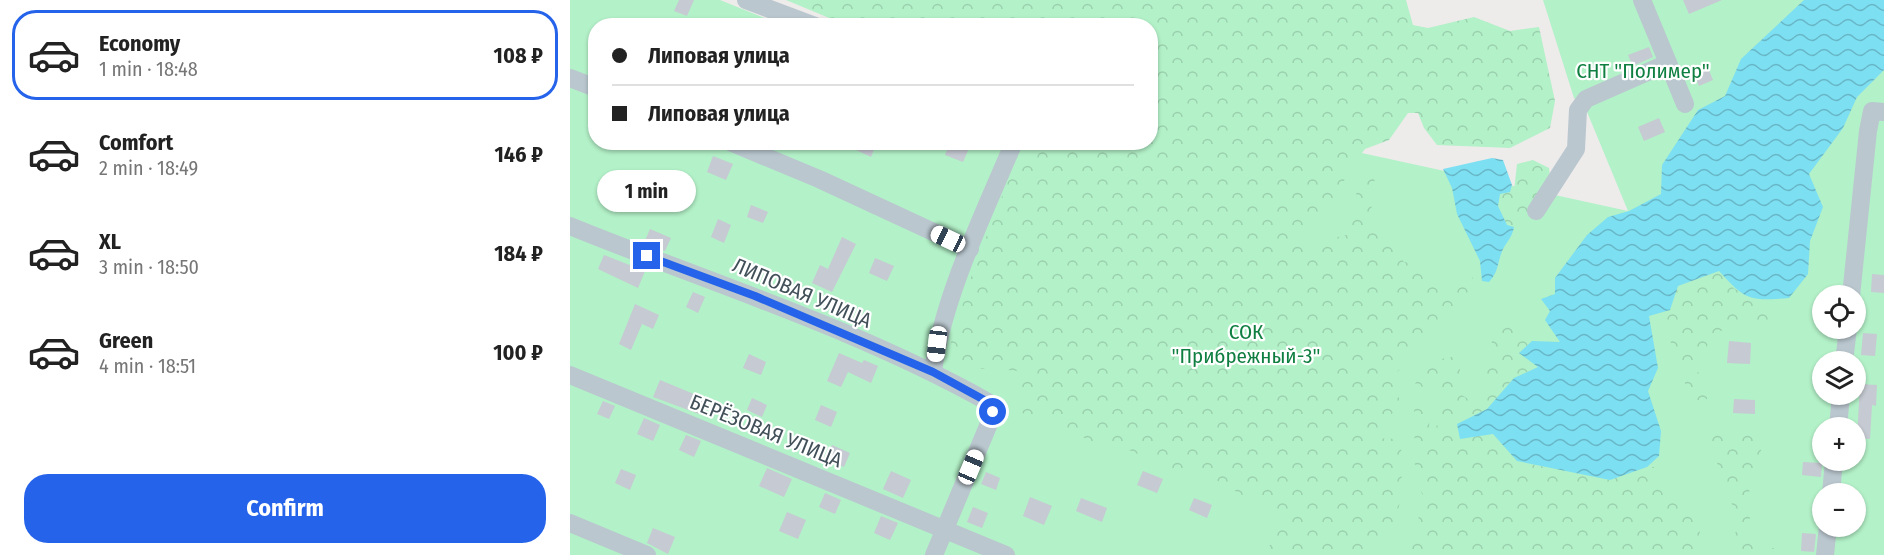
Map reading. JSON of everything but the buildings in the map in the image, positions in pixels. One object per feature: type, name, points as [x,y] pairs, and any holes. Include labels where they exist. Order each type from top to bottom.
[{"type":"street","points":[[746,0],[794,18]]},
{"type":"street","points":[[1642,0],[1685,104]]},
{"type":"street","points":[[1536,211],[1576,149],[1578,110],[1586,99],[1668,63]]},
{"type":"street","points":[[570,78],[588,85]]},
{"type":"street","points":[[1853,285],[1878,111]]},
{"type":"street","points":[[749,150],[819,179],[970,249]]},
{"type":"street","points":[[933,372],[937,344],[970,249],[1011,150]]},
{"type":"street","name":"ЛИПОВАЯ УЛИЦА","points":[[570,226],[755,296],[933,372],[988,402],[993,412],[945,528]]},
{"type":"street","name":"БЕРЁЗОВАЯ УЛИЦА","points":[[570,375],[1006,555]]},
{"type":"street","points":[[570,523],[647,555]]},
{"type":"street","points":[[934,555],[945,528]]},
{"type":"street","points":[[1825,555],[1827,537]]},
{"type":"green space","name":"СОК \"Прибрежный-3\"","points":[[570,0],[720,0],[765,18],[588,18],[588,150],[1158,150],[1158,109],[1628,211],[1585,107],[1574,98],[1543,0],[1884,0],[1884,555],[570,555]]},
{"type":"green space","points":[[786,0],[1406,0],[1413,25],[1428,28],[1474,17],[1510,31],[1539,27],[1555,101],[1550,128],[1510,148],[1437,145],[1424,128],[1418,113],[1408,113],[1389,140],[1365,149],[1347,172],[1335,209],[1316,228],[1290,237],[1279,252],[1308,241],[1323,241],[1349,234],[1356,194],[1376,167],[1371,212],[1384,240],[1404,262],[1424,265],[1430,281],[1448,288],[1472,267],[1473,287],[1436,323],[1395,375],[1400,404],[1372,438],[1401,439],[1402,495],[1394,524],[1360,554],[1265,555],[1279,526],[1260,497],[1249,499],[1195,468],[1166,470],[1132,451],[1094,442],[1020,412],[1019,389],[1024,373],[1011,370],[956,368],[947,355],[974,268],[1020,150],[1158,150],[1158,18],[829,18]]},
{"type":"green space","points":[[1533,160],[1549,168],[1551,185],[1534,206],[1526,230],[1507,226],[1498,206],[1500,194],[1514,191],[1517,164]]},
{"type":"green space","points":[[1719,271],[1733,288],[1776,310],[1772,322],[1748,322],[1712,334],[1704,354],[1690,370],[1710,376],[1707,399],[1691,401],[1661,314],[1670,310],[1677,286]]},
{"type":"green space","points":[[1514,324],[1526,326],[1532,341],[1519,353],[1539,367],[1514,378],[1487,409],[1457,424],[1493,434],[1517,461],[1610,480],[1647,467],[1659,467],[1668,475],[1654,485],[1688,506],[1710,555],[1410,555],[1414,529],[1425,502],[1415,474],[1414,401],[1421,397],[1430,406],[1429,430],[1435,431],[1444,401],[1436,392],[1415,384],[1434,362],[1440,359],[1463,357],[1455,391],[1470,400],[1483,394],[1494,329]]},
{"type":"green space","points":[[1703,428],[1762,435],[1760,464],[1749,479],[1750,523],[1742,532],[1761,546],[1812,555],[1745,555],[1733,537],[1743,518],[1726,493],[1717,462],[1728,448],[1719,444],[1706,444]]},
{"type":"water","points":[[1804,0],[1884,0],[1884,70],[1857,97],[1843,128],[1809,174],[1823,207],[1810,241],[1808,274],[1789,298],[1757,299],[1743,294],[1719,271],[1678,286],[1670,310],[1649,316],[1658,368],[1648,391],[1661,431],[1659,456],[1647,467],[1610,480],[1517,461],[1493,434],[1460,439],[1457,424],[1487,409],[1514,378],[1538,367],[1519,353],[1532,341],[1560,342],[1545,320],[1550,311],[1541,299],[1555,294],[1555,278],[1587,235],[1608,217],[1629,211],[1661,194],[1662,165],[1698,110],[1725,96],[1741,59]]},
{"type":"water","points":[[1492,158],[1503,160],[1512,185],[1510,192],[1500,194],[1498,206],[1507,225],[1514,227],[1512,235],[1502,250],[1496,272],[1489,282],[1482,281],[1480,261],[1457,214],[1452,188],[1443,169]]},
{"type":"route","points":[[647,256],[755,296],[933,372],[988,402],[993,412]]},
{"type":"park label","name":"СНТ \"Полимер\"","points":[[1643,71]]}]
